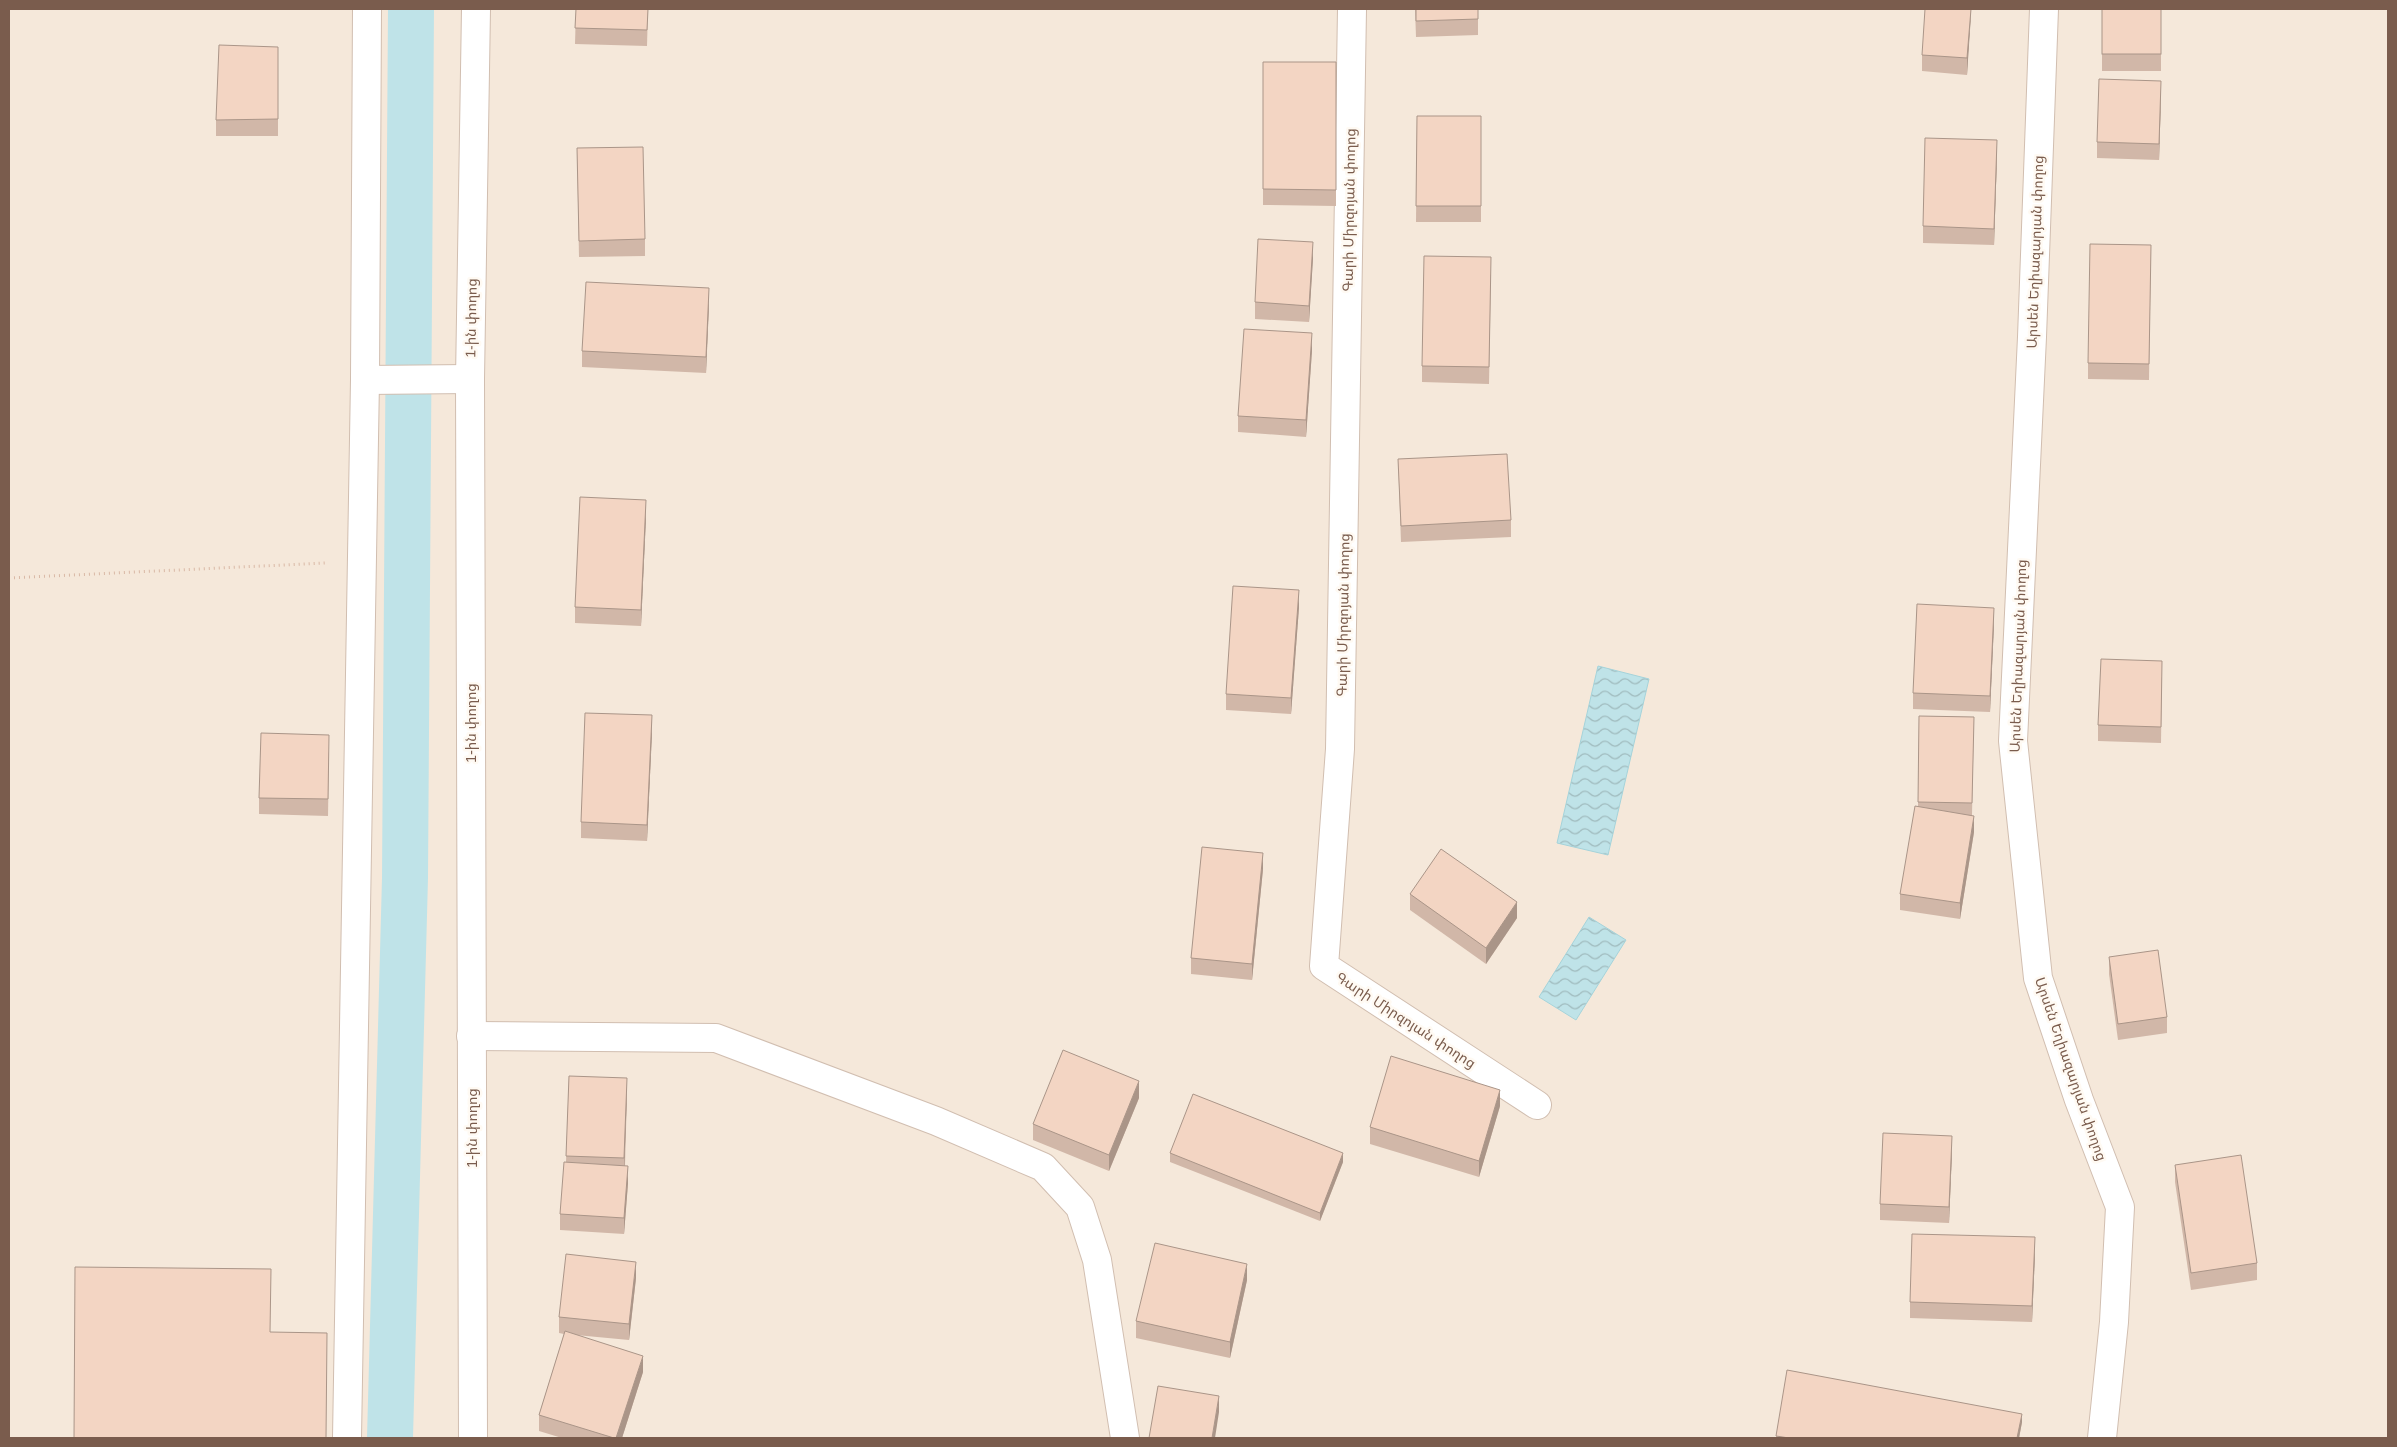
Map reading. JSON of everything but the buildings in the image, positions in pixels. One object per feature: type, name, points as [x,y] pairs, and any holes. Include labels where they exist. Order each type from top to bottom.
[{"type":"street","points":[[347,1438],[365,380],[366,9]]},
{"type":"street","name":"1-ին փողոց","points":[[474,1438],[470,379],[476,9]]},
{"type":"street","name":"Գարի Միրզոյան փողոց","points":[[1352,9],[1340,749],[1324,966],[1537,1105]]},
{"type":"street","name":"Արսեն Եղիազարյան փողոց","points":[[2044,9],[2032,337],[2012,741],[2038,978],[2079,1100],[2120,1208],[2114,1322],[2102,1438]]},
{"type":"street","points":[[365,380],[470,379]]},
{"type":"street","points":[[471,1036],[716,1038],[936,1121],[1042,1168],[1080,1208],[1097,1260],[1125,1438]]},
{"type":"path","points":[[9,578],[361,562]]},
{"type":"shaded area","points":[[9,9],[2388,9],[2388,1438],[9,1438]]},
{"type":"water","points":[[1598,666],[1649,679],[1608,855],[1557,843]]},
{"type":"water","points":[[1589,917],[1626,940],[1576,1020],[1539,997]]},
{"type":"waterway","points":[[390,1438],[405,878],[411,9]]}]
